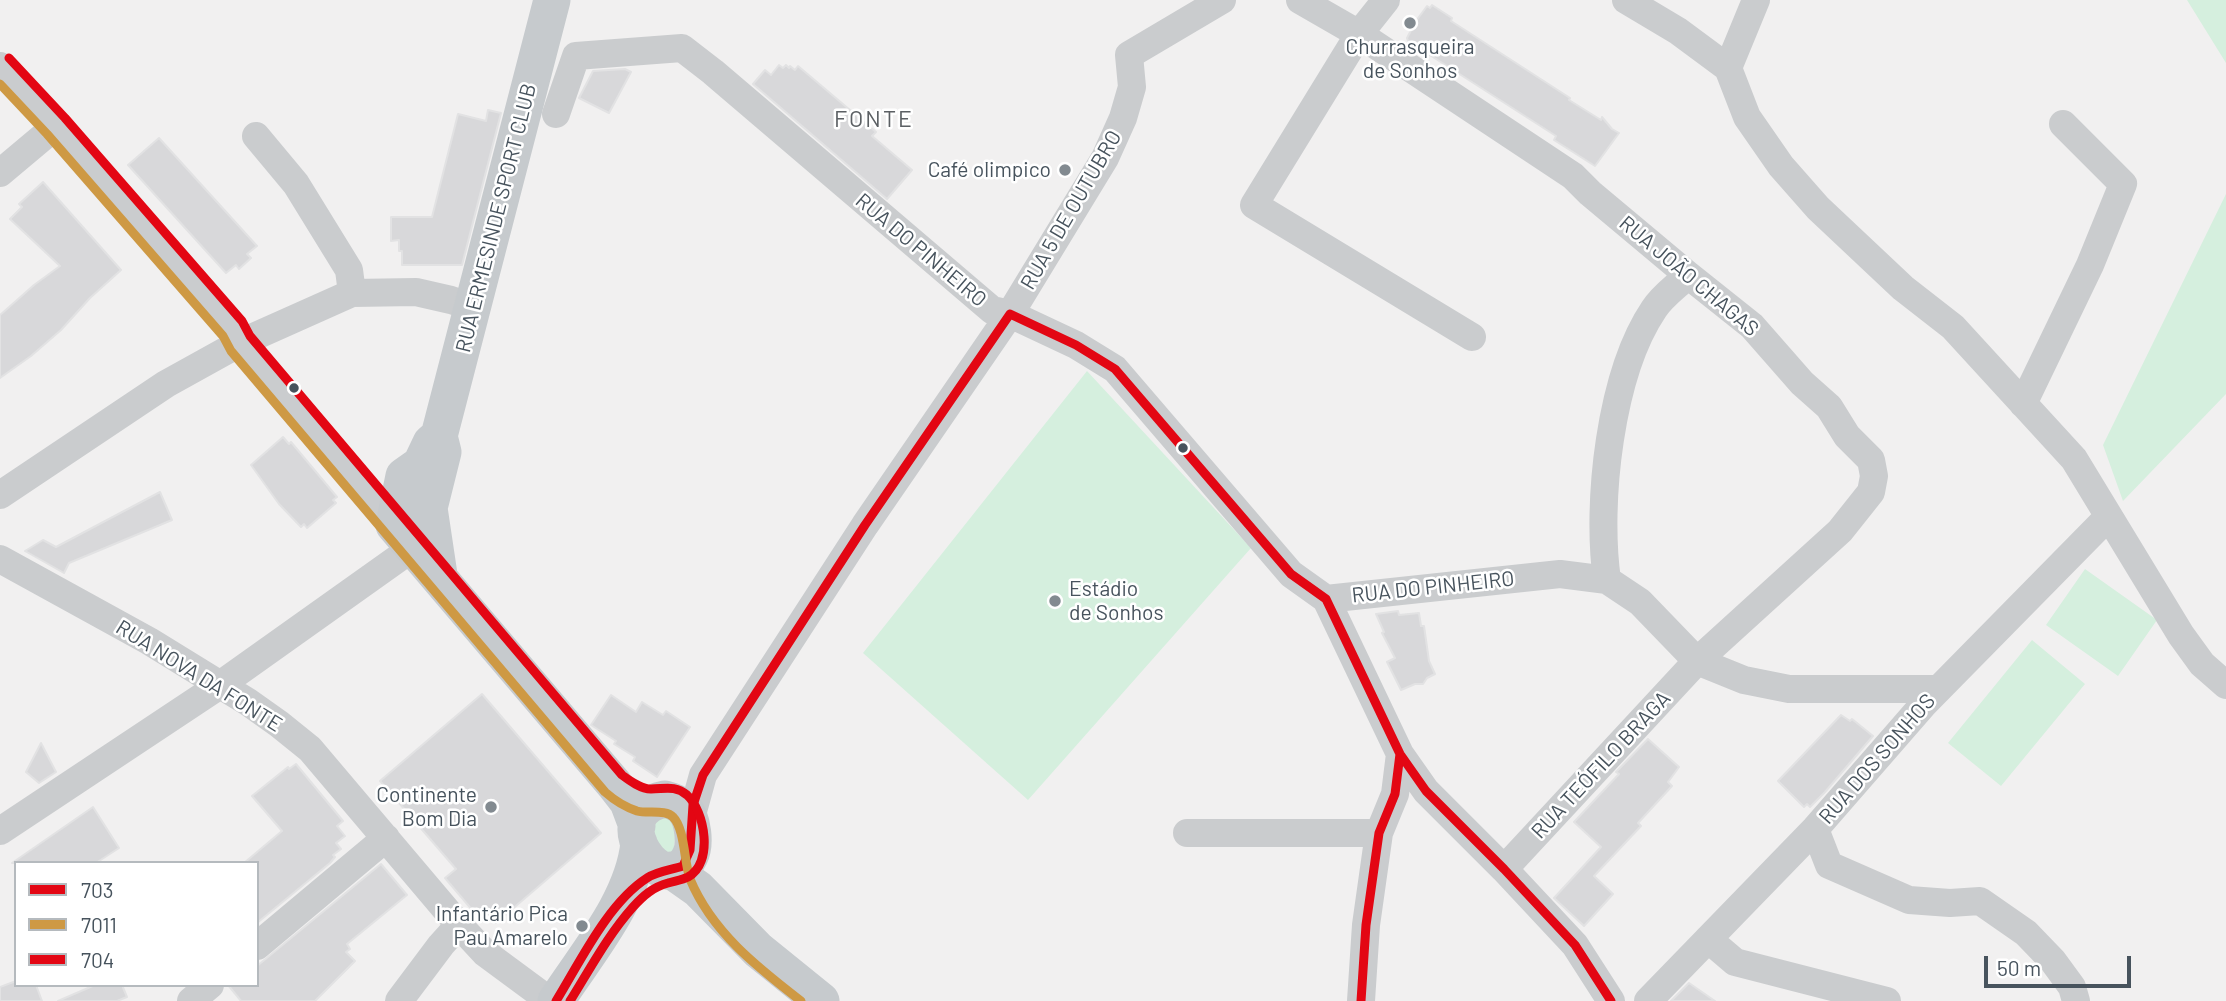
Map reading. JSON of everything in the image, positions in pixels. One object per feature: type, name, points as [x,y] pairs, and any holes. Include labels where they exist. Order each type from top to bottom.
[{"type":"main road","name":"RUA ERMESINDE SPORT CLUB","points":[[439,575],[429,508],[443,452],[439,436],[552,0]]},
{"type":"main road","name":"RUA ERMESINDE SPORT CLUB","points":[[404,476],[421,464],[431,443],[439,436]]},
{"type":"main road","points":[[404,476],[404,536],[628,803],[662,822],[700,870],[721,911]]},
{"type":"main road","points":[[404,536],[429,508]]},
{"type":"main road","points":[[662,822],[646,859],[655,867],[667,870],[698,889],[758,950],[821,1001]]},
{"type":"main road","points":[[556,1001],[618,905],[662,822]]},
{"type":"main road","points":[[618,905],[645,880],[667,870]]},
{"type":"street","name":"RUA 5 DE OUTUBRO","points":[[662,822],[685,792],[704,775],[866,525],[1010,314],[1105,158],[1123,118],[1132,87],[1129,55],[1222,0]]},
{"type":"street","name":"RUA JOÃO CHAGAS","points":[[1300,0],[1359,34],[1573,176],[1590,193],[1752,326],[1802,383],[1829,407],[1847,436],[1871,460],[1874,475],[1871,492],[1840,531],[1697,661]]},
{"type":"street","points":[[1386,0],[1359,34],[1254,205],[1472,337]]},
{"type":"street","points":[[1626,0],[1678,31],[1728,68],[1747,117],[1781,166],[1818,208],[1903,288],[1953,327],[2074,459],[2181,635],[2202,664],[2226,685]]},
{"type":"street","points":[[1728,68],[1756,0]]},
{"type":"street","name":"RUA DO PINHEIRO","points":[[556,114],[576,56],[682,48],[992,310],[1010,314],[1076,345],[1115,369],[1291,574],[1326,599],[1560,574],[1607,580],[1640,603],[1697,661],[1744,680],[1789,689],[1938,690]]},
{"type":"street","points":[[0,66],[56,126],[233,329],[240,343],[404,536],[220,685],[0,831]]},
{"type":"street","points":[[2023,404],[2090,265],[2123,184],[2063,124]]},
{"type":"street","points":[[0,173],[56,126]]},
{"type":"street","points":[[256,136],[296,184],[349,270],[352,293]]},
{"type":"street","points":[[1607,580],[1603,551],[1607,453],[1618,393],[1630,355],[1654,307],[1688,275]]},
{"type":"street","points":[[0,495],[166,384],[240,343],[352,293],[416,292],[472,307]]},
{"type":"street","points":[[349,471],[381,479],[404,476]]},
{"type":"street","name":"RUA DOS SONHOS","points":[[1648,1001],[1815,829],[1923,705],[2108,517]]},
{"type":"street","name":"RUA NOVA DA FONTE","points":[[0,559],[138,635],[220,685],[258,709],[310,749],[485,953],[550,1001]]},
{"type":"street","points":[[1326,599],[1400,754],[1426,792],[1504,869],[1575,945],[1611,1001]]},
{"type":"street","name":"RUA TEÓFILO BRAGA","points":[[1504,869],[1697,661]]},
{"type":"street","points":[[1361,1001],[1366,925],[1379,832],[1395,794],[1400,754]]},
{"type":"street","points":[[1815,829],[1829,865],[1909,900],[1950,904],[1980,901],[2026,933],[2053,961],[2072,987],[2076,1001]]},
{"type":"street","points":[[1187,833],[1379,832]]},
{"type":"street","points":[[259,944],[386,838]]},
{"type":"street","points":[[399,1001],[459,925]]},
{"type":"street","points":[[1708,939],[1735,962],[1886,1001]]},
{"type":"street","points":[[191,1001],[208,987]]},
{"type":"green space","points":[[2187,0],[2226,0],[2226,63]]},
{"type":"green space","points":[[2226,194],[2226,394],[2123,501],[2103,445]]},
{"type":"green space","name":"Estádio de Sonhos","points":[[1087,371],[1251,548],[1028,800],[863,653]]},
{"type":"green space","points":[[2085,569],[2157,620],[2118,676],[2046,625]]},
{"type":"green space","points":[[2032,640],[2085,684],[2001,786],[1948,743]]},
{"type":"green space","points":[[657,813],[677,819],[673,858],[651,840]]},
{"type":"building","points":[[1432,5],[1452,18],[1451,21],[1570,98],[1569,100],[1601,120],[1602,117],[1619,133],[1595,166],[1554,140],[1556,136],[1408,41],[1416,21],[1427,6],[1430,8]]},
{"type":"building","points":[[779,65],[783,68],[790,66],[795,70],[798,66],[876,132],[872,136],[912,170],[887,199],[753,84],[765,70],[771,75]]},
{"type":"building","points":[[625,69],[631,72],[609,113],[579,98],[593,71]]},
{"type":"building","points":[[488,110],[501,113],[462,265],[402,265],[399,240],[391,241],[391,217],[432,217],[458,114],[486,121]]},
{"type":"building","points":[[159,138],[257,246],[247,254],[251,258],[239,269],[236,265],[226,273],[128,165]]},
{"type":"building","points":[[43,182],[121,270],[90,298],[61,330],[0,378],[0,315],[60,266],[10,219],[22,207],[19,204]]},
{"type":"building","points":[[283,437],[289,444],[291,442],[337,497],[333,500],[336,503],[307,528],[304,524],[301,527],[279,504],[251,465]]},
{"type":"building","points":[[160,492],[172,520],[69,563],[64,573],[25,551],[43,540],[56,547]]},
{"type":"building","points":[[1398,611],[1399,615],[1419,613],[1421,626],[1424,626],[1429,661],[1435,674],[1423,684],[1415,684],[1401,690],[1387,662],[1395,658],[1376,614]]},
{"type":"building","name":"Continente Bom Dia","points":[[482,694],[601,833],[496,923],[486,912],[479,918],[445,878],[456,869],[380,781]]},
{"type":"building","points":[[611,695],[636,712],[642,702],[663,715],[666,711],[690,727],[657,777],[633,761],[635,757],[614,744],[616,741],[591,725]]},
{"type":"building","points":[[1841,715],[1850,721],[1852,719],[1873,736],[1825,792],[1810,807],[1807,804],[1804,807],[1778,781]]},
{"type":"building","points":[[1648,739],[1679,767],[1668,782],[1672,786],[1638,823],[1641,826],[1594,876],[1613,894],[1584,926],[1554,898],[1601,847],[1574,822]]},
{"type":"building","points":[[41,743],[56,772],[39,783],[26,772]]},
{"type":"building","points":[[296,764],[343,821],[337,826],[345,836],[336,843],[341,849],[333,855],[335,857],[330,863],[259,921],[259,861],[246,861],[282,831],[252,796],[288,767],[289,769]]},
{"type":"building","points":[[93,807],[119,848],[99,861],[15,861]]},
{"type":"building","points":[[381,864],[407,895],[347,944],[350,949],[346,952],[355,961],[315,1001],[241,1001],[230,987],[259,987],[259,964]]},
{"type":"building","points":[[14,982],[14,987],[37,987],[42,1001],[0,1001],[0,987]]},
{"type":"building","points":[[1689,983],[1715,1001],[1671,1001]]},
{"type":"building","points":[[90,987],[123,987],[127,997],[117,1001],[58,1001]]},
{"type":"transit line","name":"704","points":[[9,58],[65,118],[242,321],[250,336],[622,775],[643,788],[678,790],[687,795],[693,803],[704,837],[704,849],[696,870],[688,877],[653,889],[637,903],[607,941],[570,1001]]},
{"type":"transit line","name":"7011","points":[[0,84],[223,336],[231,351],[605,792],[637,811],[666,813],[673,817],[680,829],[690,879],[710,916],[737,947],[801,1001]]},
{"type":"transit line","name":"703","points":[[1010,314],[1076,345],[1115,369],[1291,574],[1326,599],[1400,754],[1426,791],[1575,945],[1611,1001]]},
{"type":"transit line","name":"703","points":[[556,1001],[596,934],[620,902],[651,876],[683,866],[690,850],[693,805],[703,775],[865,525],[1010,314]]},
{"type":"transit line","name":"703","points":[[1361,1001],[1366,925],[1379,833],[1395,794],[1400,754]]},
{"type":"place","name":"Churrasqueira de Sonhos","points":[[1410,23]]},
{"type":"place","name":"Café olimpico","points":[[1065,170]]},
{"type":"place","name":"Estádio de Sonhos","points":[[1055,601]]},
{"type":"place","name":"Continente Bom Dia","points":[[491,807]]},
{"type":"place","name":"Infantário Pica Pau Amarelo","points":[[582,926]]},
{"type":"district","name":"FONTE","points":[[874,119]]}]
